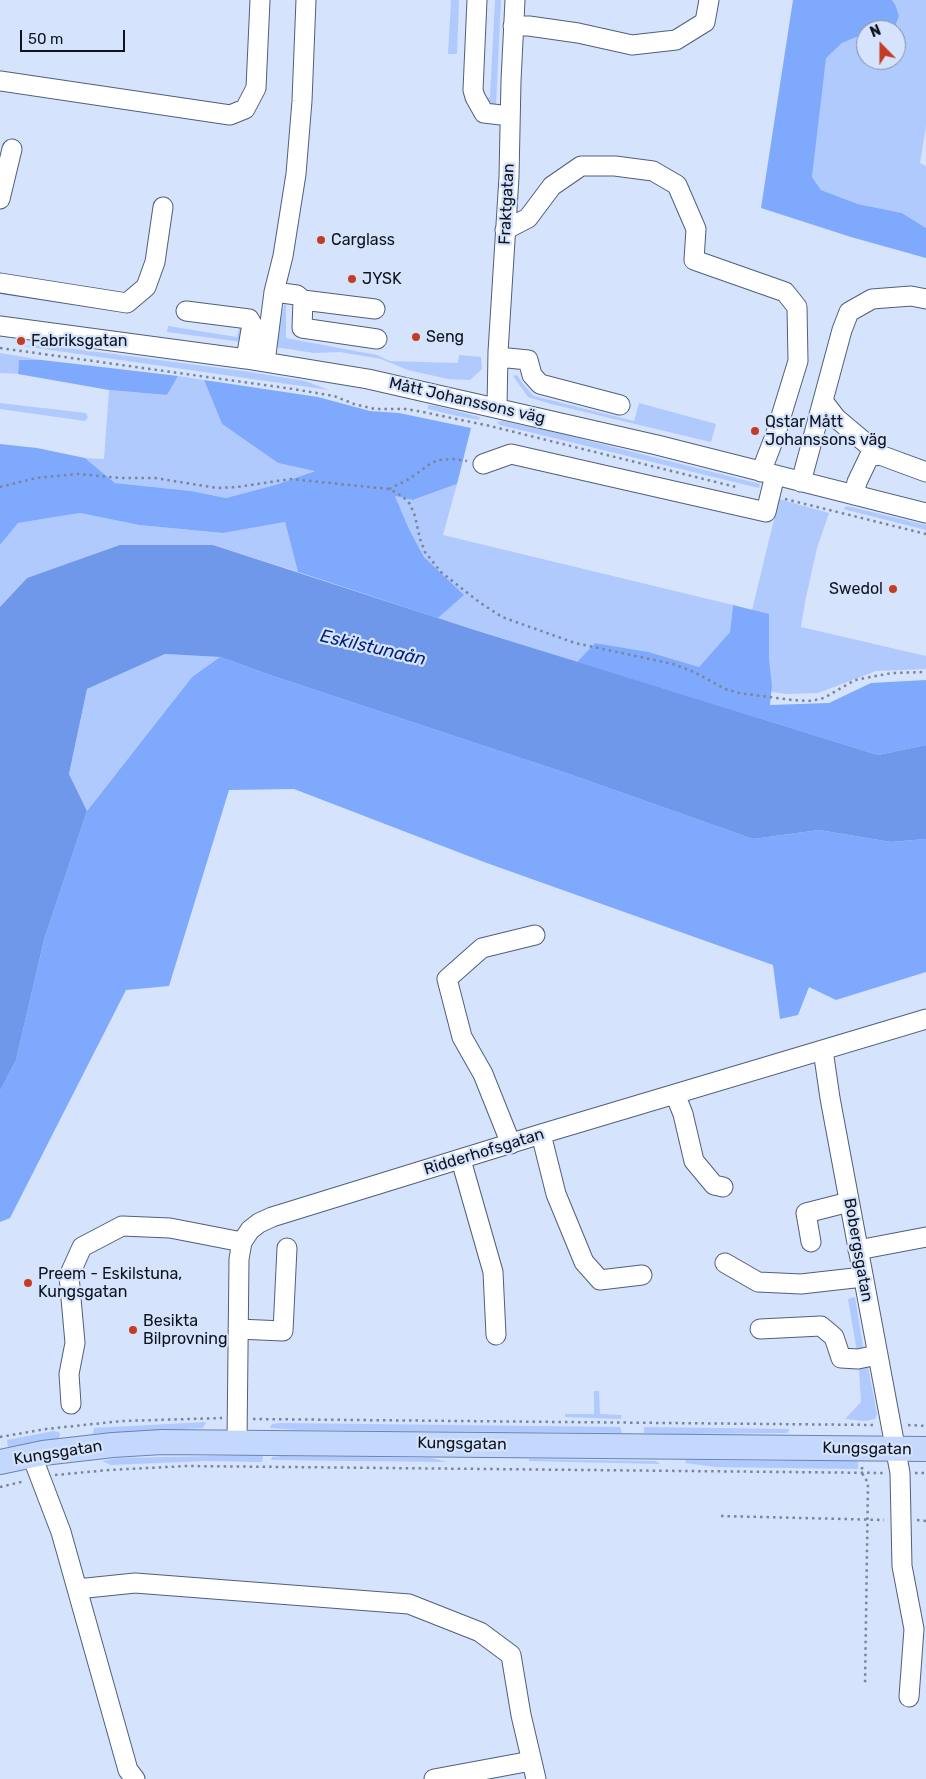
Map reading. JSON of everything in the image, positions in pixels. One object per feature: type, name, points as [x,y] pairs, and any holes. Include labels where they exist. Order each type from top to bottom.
[{"type":"main road","name":"Kungsgatan","points":[[0,1462],[113,1444],[162,1442],[926,1450]]},
{"type":"street","points":[[0,81],[230,115],[244,109],[256,88],[260,0]]},
{"type":"street","points":[[256,361],[283,256],[296,174],[302,101],[306,0]]},
{"type":"street","points":[[477,0],[473,90],[484,113],[510,116]]},
{"type":"street","name":"Fraktgatan","points":[[497,408],[515,0]]},
{"type":"street","points":[[513,26],[529,26],[578,33],[632,45],[676,40],[705,22],[709,0]]},
{"type":"street","points":[[0,199],[12,149]]},
{"type":"street","points":[[483,464],[511,454],[766,512],[770,496],[768,473],[775,436],[798,360],[797,307],[785,292],[694,260],[696,230],[677,185],[653,171],[615,166],[581,166],[552,186],[528,218],[506,230]]},
{"type":"street","points":[[0,283],[127,303],[146,287],[155,262],[163,207]]},
{"type":"street","points":[[274,292],[297,295],[303,300],[375,309]]},
{"type":"street","points":[[801,482],[842,330],[850,312],[872,299],[911,296],[926,299]]},
{"type":"street","points":[[303,300],[302,328],[378,340]]},
{"type":"street","points":[[186,311],[249,319],[252,324],[256,361]]},
{"type":"street","name":"Mått Johanssons väg","points":[[0,326],[256,361],[368,379],[657,445],[926,513]]},
{"type":"street","points":[[498,357],[528,360],[532,375],[540,384],[620,406]]},
{"type":"street","points":[[823,401],[836,418],[880,454],[926,472]]},
{"type":"street","points":[[854,495],[857,482],[869,457],[880,454]]},
{"type":"street","points":[[512,1144],[483,1074],[462,1038],[447,979],[482,948],[535,935]]},
{"type":"street","name":"Ridderhofsgatan","points":[[242,1242],[250,1230],[259,1222],[272,1217],[926,1019]]},
{"type":"street","name":"Bobergsgatan","points":[[823,1050],[849,1202],[900,1473],[902,1566],[914,1629],[909,1697]]},
{"type":"street","points":[[675,1094],[683,1114],[694,1161],[714,1185],[723,1187]]},
{"type":"street","points":[[541,1134],[556,1194],[584,1262],[600,1280],[642,1275]]},
{"type":"street","points":[[461,1160],[493,1272],[496,1335]]},
{"type":"street","points":[[810,1242],[806,1213],[849,1202]]},
{"type":"street","points":[[71,1404],[69,1374],[75,1344],[69,1276],[82,1247],[122,1226],[170,1228],[242,1242],[239,1259],[237,1442]]},
{"type":"street","points":[[858,1250],[926,1237]]},
{"type":"street","points":[[238,1329],[283,1331],[287,1248]]},
{"type":"street","points":[[725,1263],[758,1282],[801,1284],[863,1277]]},
{"type":"street","points":[[760,1329],[821,1326],[834,1337],[841,1358],[858,1359],[877,1355]]},
{"type":"street","points":[[32,1456],[61,1532],[128,1770],[135,1779]]},
{"type":"street","points":[[77,1589],[135,1583],[410,1604],[480,1632],[510,1655],[536,1779]]},
{"type":"street","points":[[434,1779],[531,1760]]},
{"type":"path","points":[[0,348],[293,389],[334,396],[354,404],[375,409],[406,409],[450,417],[742,488]]},
{"type":"path","points":[[389,489],[409,479],[438,460],[453,459],[483,464]]},
{"type":"path","points":[[0,487],[36,478],[78,474],[120,478],[155,478],[217,488],[291,479],[389,489],[402,496],[410,504],[425,552],[442,572],[478,602],[502,617],[575,643],[673,664],[694,672],[725,689],[738,693],[792,700],[811,701],[824,698],[855,680],[892,673],[926,672]]},
{"type":"path","points":[[770,496],[926,534]]},
{"type":"path","points":[[0,1437],[46,1429],[122,1421],[180,1418],[926,1426]]},
{"type":"path","points":[[0,1487],[75,1472],[187,1466],[926,1473]]},
{"type":"path","points":[[862,1472],[868,1483],[864,1686]]},
{"type":"path","points":[[721,1516],[926,1521]]},
{"type":"shaded area","points":[[451,0],[459,0],[457,54],[448,54]]},
{"type":"shaded area","points":[[495,0],[501,0],[496,105],[489,105],[487,99],[490,97]]},
{"type":"shaded area","points":[[793,0],[892,0],[899,16],[898,20],[856,20],[856,37],[842,43],[826,58],[812,177],[821,190],[858,204],[902,213],[926,228],[926,258],[851,237],[761,208]]},
{"type":"shaded area","points":[[892,0],[926,0],[926,126],[920,163],[926,166],[926,228],[902,213],[858,204],[821,190],[812,177],[825,58],[842,43],[856,37],[856,70],[906,70],[906,20],[898,20],[899,16]]},
{"type":"shaded area","points":[[286,304],[286,338],[377,355],[390,361],[458,363],[459,355],[481,357],[482,369],[470,380],[448,379],[408,370],[381,359],[340,352],[314,353],[275,347],[284,305]]},
{"type":"shaded area","points":[[168,326],[237,337],[239,328],[244,328],[242,342],[167,332]]},
{"type":"shaded area","points":[[44,345],[243,371],[305,381],[329,390],[23,346]]},
{"type":"shaded area","points":[[0,353],[42,360],[19,360],[18,374],[0,373]]},
{"type":"shaded area","points":[[19,360],[42,360],[178,376],[167,395],[109,390],[18,374]]},
{"type":"shaded area","points":[[517,375],[534,396],[634,421],[639,403],[716,424],[711,442],[528,397],[513,376]]},
{"type":"shaded area","points":[[178,376],[204,380],[222,424],[278,463],[317,470],[275,485],[226,498],[191,491],[115,483],[85,458],[104,459],[109,390],[167,395]]},
{"type":"shaded area","points":[[204,380],[318,397],[370,411],[399,413],[471,428],[457,484],[413,500],[395,496],[409,529],[424,557],[464,595],[438,618],[298,572],[285,522],[223,533],[139,525],[80,513],[18,523],[0,545],[0,444],[37,448],[85,458],[115,483],[191,491],[226,498],[275,485],[315,471],[278,463],[222,424]]},
{"type":"shaded area","points":[[0,403],[86,413],[88,417],[85,421],[0,409]]},
{"type":"shaded area","points":[[428,405],[480,417],[479,420],[457,416],[428,409]]},
{"type":"shaded area","points":[[502,421],[558,433],[760,484],[759,488],[500,425],[497,422]]},
{"type":"shaded area","points":[[457,484],[443,535],[733,605],[730,632],[699,667],[649,652],[595,643],[577,662],[438,618],[463,595],[424,557],[409,529],[395,496],[414,500]]},
{"type":"shaded area","points":[[779,499],[829,513],[817,548],[801,627],[926,656],[926,669],[876,671],[818,693],[786,694],[772,692],[769,659],[769,615],[752,610]]},
{"type":"shaded area","points":[[847,506],[926,525],[926,530],[843,509]]},
{"type":"shaded area","points":[[80,513],[139,525],[223,533],[285,522],[298,572],[213,545],[27,578],[0,607],[0,545],[18,523]]},
{"type":"shaded area","points":[[733,605],[769,614],[769,659],[772,686],[770,705],[829,703],[871,683],[926,680],[926,745],[878,755],[577,662],[595,643],[649,652],[699,667],[730,632]]},
{"type":"shaded area","points":[[165,654],[220,657],[192,677],[87,811],[69,774],[87,689]]},
{"type":"shaded area","points":[[220,657],[569,774],[753,839],[819,830],[891,842],[926,839],[926,972],[836,1000],[809,987],[798,1015],[780,1019],[773,965],[484,862],[294,789],[229,790],[169,986],[126,990],[10,1218],[0,1222],[0,1091],[16,1060],[44,940],[87,811],[192,677]]},
{"type":"shaded area","points":[[855,1297],[864,1352],[857,1352],[848,1299]]},
{"type":"shaded area","points":[[859,1367],[868,1367],[877,1414],[875,1419],[865,1421],[845,1419],[861,1402]]},
{"type":"shaded area","points":[[594,1391],[599,1391],[600,1414],[622,1415],[621,1419],[565,1417],[565,1414],[594,1414]]},
{"type":"shaded area","points":[[206,1422],[203,1428],[93,1434],[94,1428]]},
{"type":"shaded area","points":[[272,1424],[620,1427],[622,1433],[299,1430],[270,1428]]},
{"type":"shaded area","points":[[644,1427],[789,1429],[788,1433],[672,1434],[644,1433]]},
{"type":"shaded area","points":[[54,1431],[60,1433],[59,1439],[8,1447],[7,1440]]},
{"type":"shaded area","points":[[263,1455],[262,1462],[205,1461],[111,1465],[102,1461],[119,1458]]},
{"type":"shaded area","points":[[272,1457],[432,1458],[447,1462],[271,1460]]},
{"type":"shaded area","points":[[529,1459],[656,1461],[660,1464],[529,1461]]},
{"type":"shaded area","points":[[686,1460],[858,1461],[858,1469],[716,1467],[685,1463]]},
{"type":"water","name":"Eskilstunaån","points":[[120,545],[213,545],[478,631],[878,755],[926,745],[926,839],[891,842],[819,830],[753,839],[569,774],[220,657],[165,654],[87,689],[69,774],[87,811],[44,940],[16,1060],[0,1091],[0,607],[27,578]]},
{"type":"place","name":"Carglass","points":[[321,240]]},
{"type":"place","name":"JYSK","points":[[352,279]]},
{"type":"place","name":"Seng","points":[[416,337]]},
{"type":"place","name":"Fabriksgatan","points":[[21,341]]},
{"type":"place","name":"Qstar Mått Johanssons väg","points":[[755,431]]},
{"type":"place","name":"Swedol","points":[[893,589]]},
{"type":"place","name":"Preem - Eskilstuna, Kungsgatan","points":[[28,1283]]},
{"type":"place","name":"Besikta Bilprovning","points":[[133,1330]]}]
